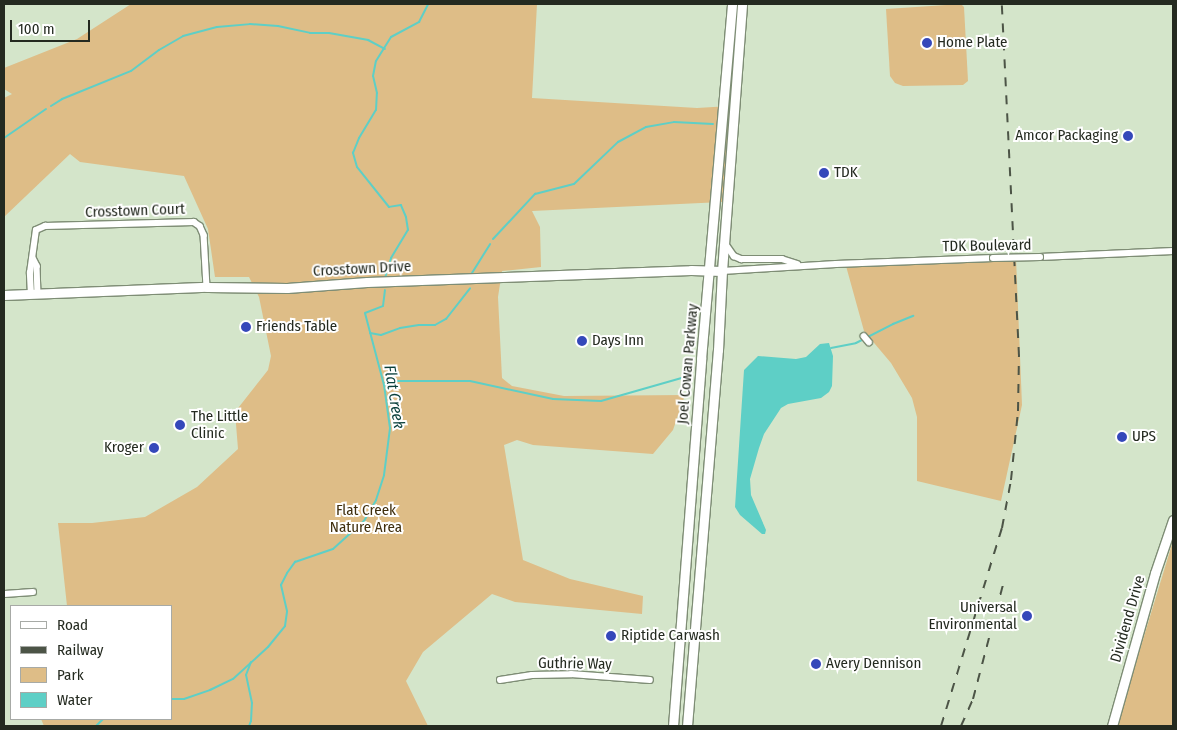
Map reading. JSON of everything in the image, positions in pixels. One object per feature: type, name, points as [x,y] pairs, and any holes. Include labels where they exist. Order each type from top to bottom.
[{"type":"main road","name":"Joel Cowan Parkway","points":[[673,726],[732,4]]},
{"type":"main road","name":"Joel Cowan Parkway","points":[[687,726],[718,350],[742,4]]},
{"type":"main road","name":"Crosstown Drive","points":[[4,295],[207,288],[287,288],[367,282],[722,271]]},
{"type":"main road","name":"Dividend Drive","points":[[1112,726],[1155,573],[1173,520]]},
{"type":"street","name":"Crosstown Court","points":[[35,295],[32,256],[38,227],[190,221],[200,226],[204,236],[207,288]]},
{"type":"street","name":"TDK Boulevard","points":[[724,242],[734,256],[741,259],[782,259],[802,266]]},
{"type":"street","name":"TDK Boulevard","points":[[722,271],[1173,251]]},
{"type":"street","points":[[864,336],[869,342]]},
{"type":"street","points":[[4,594],[33,592]]},
{"type":"street","name":"Guthrie Way","points":[[500,680],[571,674],[650,680]]},
{"type":"green space","name":"Flat Creek Nature Area","points":[[131,4],[537,4],[532,98],[697,108],[730,106],[722,202],[532,211],[540,227],[541,267],[502,271],[498,297],[502,378],[512,386],[564,396],[685,395],[673,430],[653,454],[533,445],[517,440],[504,445],[523,560],[570,579],[643,596],[642,614],[515,602],[492,594],[423,652],[406,681],[428,726],[44,726],[41,720],[172,720],[172,605],[67,605],[58,523],[92,523],[145,517],[197,487],[238,449],[235,412],[268,370],[271,356],[259,297],[249,277],[215,277],[208,229],[184,176],[80,162],[70,154],[4,217],[4,98],[12,94],[4,89],[4,68],[77,39]]},
{"type":"green space","name":"Home Plate","points":[[961,4],[964,7],[968,81],[963,85],[903,86],[895,83],[890,76],[886,9]]},
{"type":"green space","points":[[1016,258],[1022,405],[1001,501],[917,481],[917,417],[912,398],[891,363],[864,331],[846,266]]},
{"type":"green space","points":[[1173,541],[1173,726],[1118,726],[1138,656]]},
{"type":"water","points":[[829,343],[833,356],[832,386],[829,392],[821,398],[788,404],[781,408],[764,434],[759,448],[750,479],[751,495],[766,530],[765,534],[762,534],[740,515],[735,507],[744,370],[758,356],[796,359],[806,357],[820,344]]},
{"type":"waterway","name":"Flat Creek","points":[[385,278],[391,258],[408,230],[406,217],[401,205],[389,207],[357,167],[353,153],[359,138],[376,110],[377,93],[373,76],[376,61],[391,37],[419,22],[428,4]]},
{"type":"waterway","points":[[51,106],[62,99],[131,71],[159,50],[183,36],[217,27],[250,24],[278,26],[310,33],[329,33],[368,40],[385,49]]},
{"type":"waterway","points":[[4,138],[46,109]]},
{"type":"waterway","points":[[493,239],[535,194],[574,184],[618,142],[646,127],[674,122],[713,124]]},
{"type":"waterway","points":[[472,273],[490,244]]},
{"type":"waterway","points":[[370,333],[381,335],[400,328],[435,325],[446,319],[470,288]]},
{"type":"waterway","name":"Flat Creek","points":[[172,699],[184,699],[233,679],[268,647],[285,626],[287,611],[281,585],[295,562],[333,549],[364,521],[376,500],[384,475],[390,428],[384,385],[365,313],[383,306],[385,290]]},
{"type":"waterway","points":[[831,348],[856,343],[913,316]]},
{"type":"waterway","points":[[384,385],[398,381],[470,381],[553,399],[601,401],[689,376]]},
{"type":"waterway","name":"Flat Creek","points":[[249,726],[252,703],[246,675],[251,662]]},
{"type":"waterway","points":[[96,726],[102,720]]},
{"type":"railway","points":[[941,726],[1002,528],[1011,480],[1018,411],[1019,356],[1002,4]]},
{"type":"railway","points":[[961,726],[973,699],[1004,581]]},
{"type":"place","name":"Home Plate","points":[[927,43]]},
{"type":"place","name":"Amcor Packaging","points":[[1128,136]]},
{"type":"place","name":"TDK","points":[[824,173]]},
{"type":"place","name":"Friends Table","points":[[246,327]]},
{"type":"place","name":"Days Inn","points":[[582,341]]},
{"type":"place","name":"The Little Clinic","points":[[180,425]]},
{"type":"place","name":"UPS","points":[[1122,437]]},
{"type":"place","name":"Kroger","points":[[154,448]]},
{"type":"place","name":"Universal Environmental","points":[[1027,616]]},
{"type":"place","name":"Riptide Carwash","points":[[611,636]]},
{"type":"place","name":"Avery Dennison","points":[[816,664]]}]
